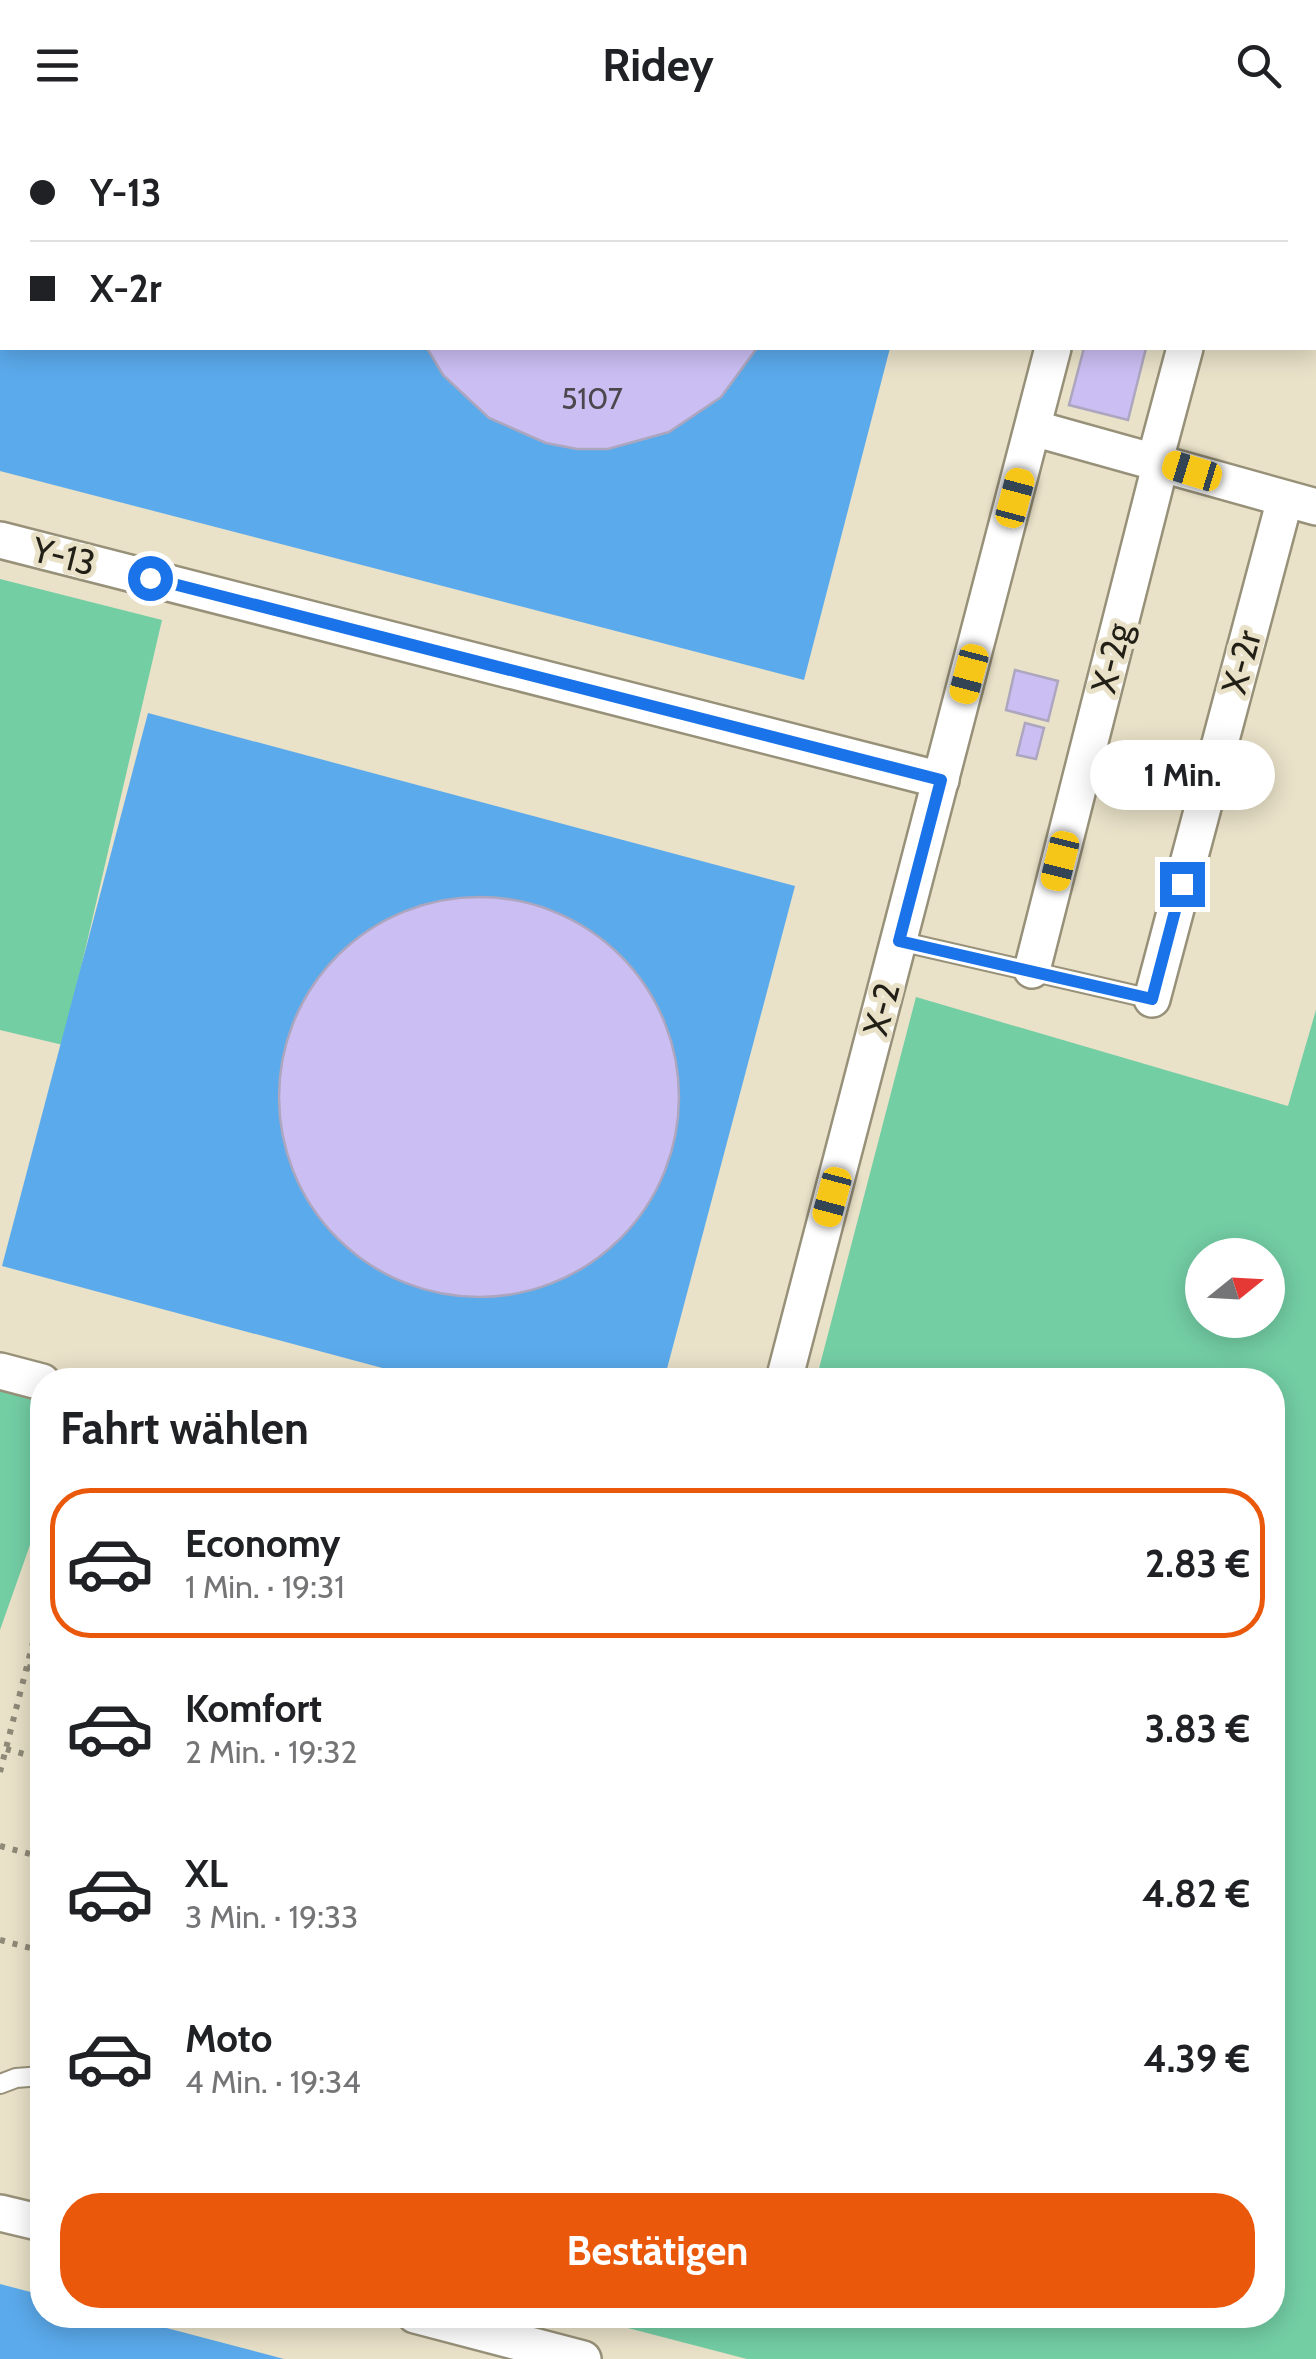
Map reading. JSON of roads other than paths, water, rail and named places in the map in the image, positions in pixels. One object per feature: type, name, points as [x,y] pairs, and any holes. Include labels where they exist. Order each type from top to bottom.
[{"type":"street","name":"X-2","points":[[787,1368],[1052,350]]},
{"type":"street","name":"X-2g","points":[[1032,970],[1184,350]]},
{"type":"street","points":[[1033,428],[1300,503]]},
{"type":"street","name":"X-2r","points":[[1152,999],[1300,503]]},
{"type":"street","name":"Y-13","points":[[0,540],[941,780]]},
{"type":"street","points":[[0,1370],[30,1379]]},
{"type":"street","points":[[0,2213],[30,2220]]},
{"type":"street","points":[[535,2330],[583,2359]]},
{"type":"lane","points":[[899,941],[1152,999]]},
{"type":"lane","points":[[0,2084],[30,2077]]},
{"type":"water","points":[[0,350],[889,350],[804,680],[0,471]]},
{"type":"water","points":[[148,713],[795,886],[667,1368],[382,1368],[2,1266]]},
{"type":"water","points":[[0,2284],[30,2292],[30,2328],[166,2328],[284,2359],[0,2359]]}]
